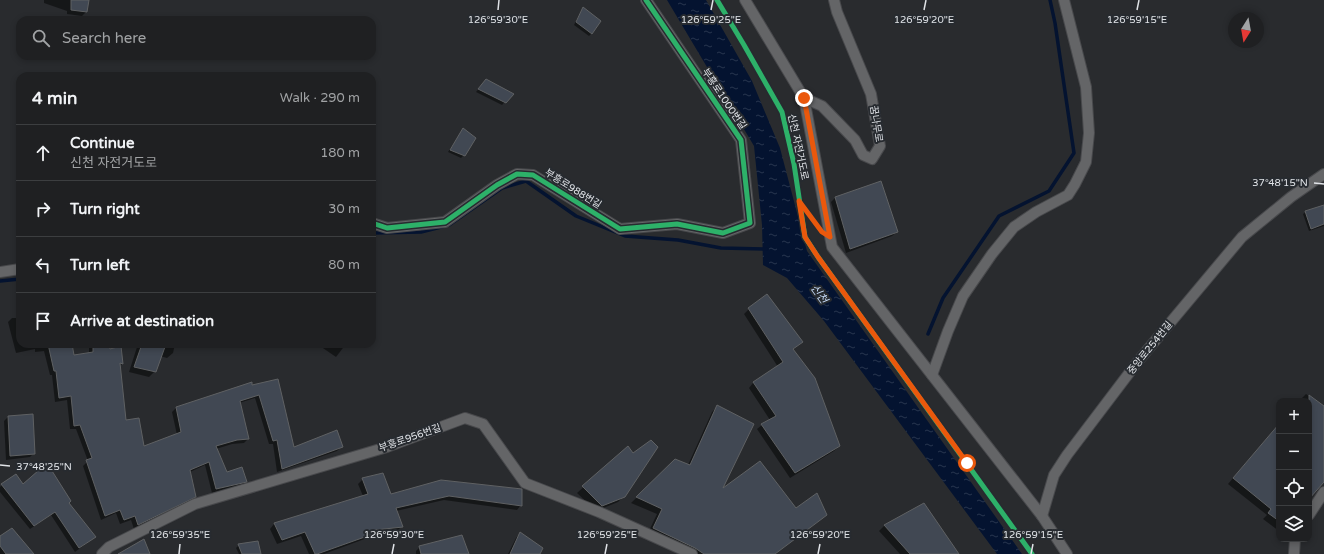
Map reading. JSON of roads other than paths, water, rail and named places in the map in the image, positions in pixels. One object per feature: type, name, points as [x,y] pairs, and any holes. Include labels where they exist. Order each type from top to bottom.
[{"type":"street","name":"부흥로1000번길","points":[[646,0],[741,140],[750,223]]},
{"type":"street","points":[[745,0],[804,98],[832,247],[1042,516],[1067,554]]},
{"type":"street","name":"꿈나무로","points":[[804,98],[822,106],[855,140],[863,155],[872,159],[880,146],[871,94],[837,12],[834,0]]},
{"type":"street","points":[[932,375],[963,296],[992,254],[1014,227],[1036,212],[1068,195],[1086,162],[1089,133],[1086,87],[1064,0]]},
{"type":"street","name":"부흥로988번길","points":[[376,224],[387,228],[445,222],[497,185],[517,174],[533,175],[620,229],[677,224],[723,233],[750,223]]},
{"type":"street","name":"중앙로254번길","points":[[1042,516],[1054,475],[1066,455],[1139,360],[1242,237],[1292,197],[1324,174]]},
{"type":"street","points":[[0,272],[16,270]]},
{"type":"street","name":"부흥로956번길","points":[[102,554],[109,547],[195,504],[387,447],[465,418],[483,424],[525,483],[599,512],[692,554]]},
{"type":"street","points":[[1312,510],[1324,492]]},
{"type":"street","points":[[1294,554],[1295,542]]},
{"type":"water","name":"신천","points":[[667,0],[706,0],[752,81],[780,148],[807,251],[1022,554],[997,554],[824,321],[787,278],[763,265],[762,225],[754,146]]},
{"type":"waterway","points":[[928,334],[943,298],[999,216],[1049,191],[1074,153],[1055,23],[1050,0]]},
{"type":"waterway","points":[[376,233],[421,232],[449,225],[502,188],[526,181],[576,216],[625,236],[678,240],[721,248],[766,249]]},
{"type":"waterway","points":[[0,281],[16,279]]}]
